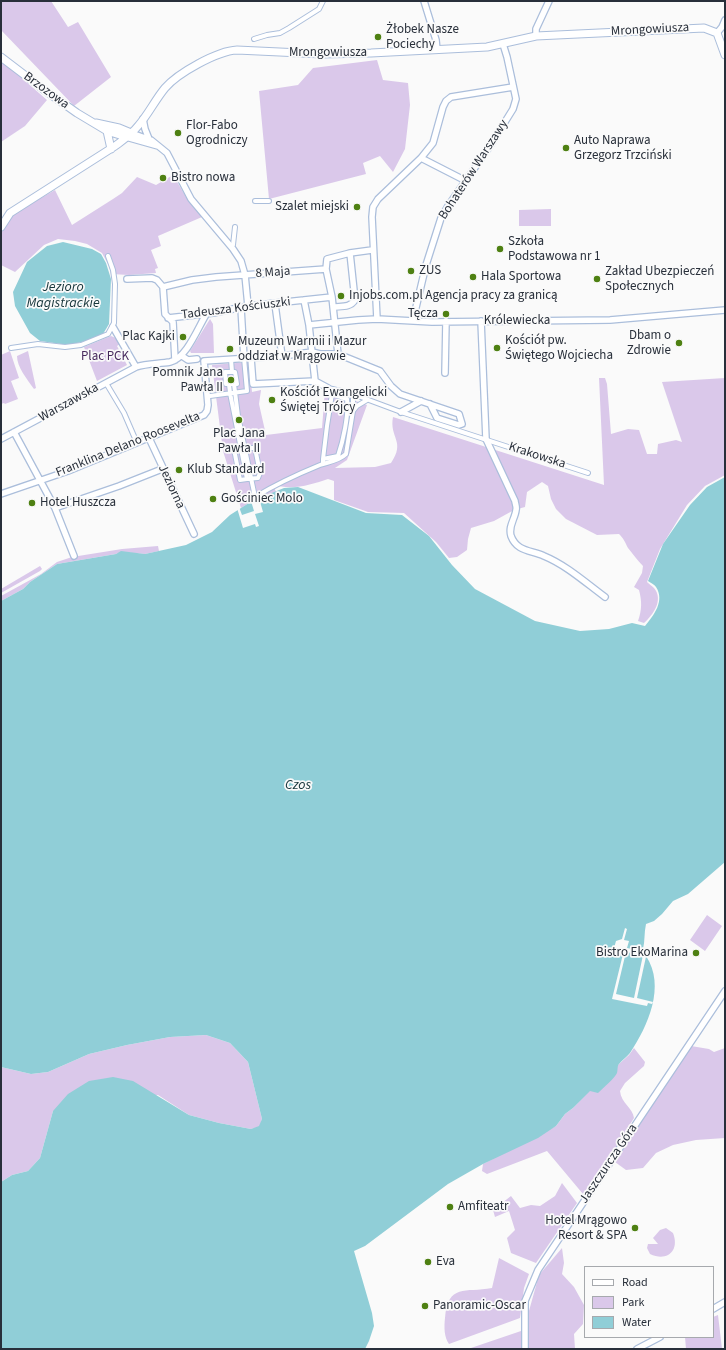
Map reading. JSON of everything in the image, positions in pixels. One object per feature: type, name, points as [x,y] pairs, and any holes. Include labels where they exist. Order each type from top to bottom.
[{"type":"street","points":[[254,39],[280,33],[319,9],[323,1]]},
{"type":"street","points":[[424,1],[436,40],[437,50]]},
{"type":"street","points":[[536,36],[536,29],[549,1]]},
{"type":"street","points":[[725,21],[720,25],[717,33],[725,55]]},
{"type":"street","name":"Mrongowiusza","points":[[1,227],[10,213],[111,148],[128,135],[143,120],[165,87],[208,59],[227,51],[237,50],[322,54],[437,50],[487,47],[521,38],[536,36],[697,28],[704,28],[717,33]]},
{"type":"street","name":"Bohaterów Warszawy","points":[[413,320],[436,231],[441,218],[514,109],[516,99],[503,44]]},
{"type":"street","name":"Brzozowa","points":[[1,57],[42,89],[77,113],[107,131],[128,135]]},
{"type":"street","points":[[377,319],[376,284],[372,250],[373,207],[378,200],[421,158],[433,143],[446,101],[451,97],[513,87]]},
{"type":"street","points":[[143,120],[149,139]]},
{"type":"street","name":"Brzozowa","points":[[93,122],[119,128],[128,135]]},
{"type":"street","points":[[107,131],[111,148]]},
{"type":"street","points":[[128,135],[149,139],[167,153],[191,199],[233,249],[241,261],[245,275],[248,306]]},
{"type":"street","points":[[128,135],[158,146]]},
{"type":"street","points":[[421,158],[466,182]]},
{"type":"street","points":[[254,201],[269,201]]},
{"type":"street","points":[[233,245],[234,228]]},
{"type":"street","points":[[338,354],[332,297],[326,269],[327,259],[350,253],[372,250]]},
{"type":"street","points":[[333,307],[347,306],[352,304],[354,300],[350,253]]},
{"type":"street","points":[[11,348],[38,344],[65,347],[81,345],[108,334],[114,323],[115,284],[113,270],[108,256]]},
{"type":"street","name":"8 Maja","points":[[163,287],[192,280],[326,269]]},
{"type":"street","points":[[127,278],[152,278],[157,280],[163,287],[165,314],[172,322],[175,360],[182,356],[208,313]]},
{"type":"street","name":"Tadeusza Kościuszki","points":[[168,318],[248,306],[332,297]]},
{"type":"street","points":[[307,300],[315,381]]},
{"type":"street","points":[[275,304],[282,356]]},
{"type":"street","points":[[210,396],[247,391],[241,308]]},
{"type":"street","name":"Królewiecka","points":[[309,325],[377,319],[446,322],[610,320],[725,310]]},
{"type":"street","points":[[481,321],[486,439],[515,500],[516,509],[510,527],[511,536],[515,544],[524,551],[543,555],[565,567],[605,597]]},
{"type":"street","points":[[445,373],[446,322]]},
{"type":"street","points":[[113,327],[136,367]]},
{"type":"street","points":[[232,372],[231,359],[282,356],[312,352],[320,354],[338,354],[380,371],[391,386],[400,394],[430,404],[460,414],[462,424],[459,425],[438,418],[430,404]]},
{"type":"street","points":[[182,356],[188,360],[197,359]]},
{"type":"street","points":[[231,384],[243,449],[250,479],[256,496],[288,479],[338,456],[348,406],[347,399],[332,394],[328,388],[315,381],[253,384],[251,358]]},
{"type":"street","name":"Franklina Delano Roosevelta","points":[[1,494],[40,481],[204,415],[207,411],[208,396],[204,361],[231,359]]},
{"type":"street","name":"Warszawska","points":[[1,439],[136,367],[175,360]]},
{"type":"street","points":[[225,372],[232,372],[235,372],[236,384],[226,384],[225,372]]},
{"type":"street","points":[[106,383],[124,413],[137,442]]},
{"type":"street","points":[[323,462],[342,458],[346,454],[353,412],[353,387]]},
{"type":"street","name":"Krakowska","points":[[328,388],[352,394],[401,412],[588,473]]},
{"type":"street","points":[[323,462],[326,426],[332,394]]},
{"type":"street","points":[[353,412],[357,406],[367,400]]},
{"type":"street","points":[[401,412],[421,401]]},
{"type":"street","points":[[14,432],[54,508],[74,556]]},
{"type":"street","name":"Jeziorna","points":[[149,438],[162,469],[194,534]]},
{"type":"street","points":[[255,448],[260,473],[258,478],[240,480],[234,449],[243,449],[255,448]]},
{"type":"street","points":[[54,508],[119,486],[162,469]]},
{"type":"street","name":"Jaszczurcza Góra","points":[[525,1349],[525,1301],[538,1270],[725,991]]},
{"type":"street","points":[[714,1308],[725,1302]]},
{"type":"street","points":[[637,1349],[658,1338]]},
{"type":"green space","points":[[1,1],[51,1],[68,27],[78,22],[111,77],[74,106],[1,30]]},
{"type":"green space","points":[[1,60],[47,100],[25,126],[1,142]]},
{"type":"green space","points":[[377,60],[383,80],[408,83],[410,105],[405,149],[393,172],[380,156],[363,163],[366,174],[269,199],[259,91],[298,85],[313,68]]},
{"type":"green space","points":[[173,175],[186,197],[202,217],[158,236],[161,246],[151,250],[158,268],[155,269],[156,273],[129,275],[111,274],[109,266],[102,253],[87,244],[58,239],[44,245],[15,272],[1,265],[1,233],[11,215],[55,190],[72,225],[122,193],[137,177],[156,185]]},
{"type":"green space","points":[[551,209],[551,226],[519,226],[519,210]]},
{"type":"green space","points":[[210,319],[213,324],[214,353],[191,353],[190,351]]},
{"type":"green space","name":"Plac PCK","points":[[111,336],[118,339],[120,344],[117,346],[127,365],[97,381],[84,347]]},
{"type":"green space","points":[[10,351],[19,378],[11,381],[18,399],[1,404],[1,355]]},
{"type":"green space","points":[[28,351],[36,388],[34,389],[23,373],[17,360],[17,356]]},
{"type":"green space","points":[[249,362],[252,392],[261,390],[259,404],[266,435],[322,428],[325,390],[367,405],[347,460],[335,468],[375,467],[391,463],[397,449],[392,424],[393,417],[604,485],[599,378],[605,378],[607,384],[611,434],[628,429],[639,430],[647,454],[657,454],[658,444],[676,440],[682,442],[662,382],[725,378],[725,475],[705,486],[687,505],[660,549],[647,582],[657,593],[658,602],[654,612],[644,623],[638,621],[641,609],[641,598],[639,590],[634,587],[642,573],[643,566],[619,534],[597,535],[566,519],[556,509],[551,499],[548,486],[542,482],[527,492],[525,507],[514,510],[494,521],[471,528],[467,550],[457,557],[449,558],[436,542],[404,513],[368,512],[334,500],[334,481],[328,479],[308,485],[293,487],[273,484],[276,492],[252,501],[241,508],[223,451],[212,365]]},
{"type":"green space","points":[[158,546],[159,551],[145,554],[121,552],[57,564],[30,582],[23,589],[1,601],[1,596],[41,574],[57,562],[72,557],[122,549]]},
{"type":"green space","points":[[40,566],[42,569],[40,571],[1,593],[1,589]]},
{"type":"green space","points":[[707,915],[722,926],[705,951],[690,940]]},
{"type":"green space","points":[[206,1035],[230,1043],[248,1062],[262,1119],[260,1127],[251,1129],[189,1115],[158,1095],[53,1111],[40,1158],[28,1171],[12,1175],[1,1182],[1,1067],[31,1074],[48,1072],[89,1054],[127,1045],[170,1037]]},
{"type":"green space","points":[[691,1046],[709,1049],[714,1052],[725,1048],[725,1138],[696,1140],[673,1145],[656,1153],[643,1168],[626,1170],[615,1162]]},
{"type":"green space","points":[[634,1048],[645,1062],[644,1066],[625,1083],[620,1091],[622,1099],[632,1111],[634,1118],[607,1161],[583,1194],[547,1151],[487,1174],[482,1171],[483,1164],[556,1126],[565,1114],[629,1055]]},
{"type":"green space","points":[[562,1183],[577,1203],[536,1263],[511,1253],[507,1238],[515,1230],[509,1211],[495,1217],[493,1210],[511,1196],[520,1208],[531,1205],[540,1206],[555,1196]]},
{"type":"green space","points":[[666,1228],[673,1233],[675,1239],[673,1250],[667,1256],[662,1257],[650,1254],[647,1248],[648,1244],[658,1244],[653,1238],[660,1230]]},
{"type":"green space","points":[[562,1248],[564,1263],[562,1274],[574,1287],[584,1305],[583,1324],[574,1334],[575,1349],[529,1349],[527,1318],[539,1275]]},
{"type":"green space","points":[[499,1258],[529,1274],[524,1288],[520,1318],[449,1344],[445,1335],[444,1325],[450,1299],[454,1294],[466,1290],[492,1288]]},
{"type":"green space","points":[[718,1315],[722,1349],[686,1349],[685,1338],[714,1338],[714,1317]]},
{"type":"green space","points":[[521,1331],[521,1349],[468,1349]]},
{"type":"water","name":"Jezioro Magistrackie","points":[[63,242],[92,249],[101,254],[106,263],[111,279],[109,324],[103,334],[86,341],[68,345],[40,341],[30,333],[15,306],[13,292],[27,262],[47,246]]},
{"type":"water","name":"Czos","points":[[725,477],[725,862],[688,894],[673,901],[654,921],[646,924],[643,949],[647,951],[646,956],[652,968],[654,980],[652,1006],[643,1031],[630,1053],[618,1065],[617,1073],[614,1078],[598,1093],[590,1091],[565,1114],[556,1126],[538,1138],[483,1164],[448,1184],[365,1246],[354,1251],[372,1313],[374,1326],[365,1349],[1,1349],[1,1182],[12,1175],[28,1171],[40,1158],[53,1111],[68,1094],[89,1081],[113,1077],[133,1081],[189,1115],[251,1129],[259,1126],[262,1119],[248,1062],[230,1043],[206,1035],[170,1037],[127,1045],[89,1054],[48,1072],[31,1074],[1,1067],[1,601],[23,589],[30,582],[57,564],[116,554],[121,551],[145,554],[186,545],[212,532],[230,515],[252,501],[284,488],[298,487],[366,513],[402,515],[429,536],[452,565],[475,589],[535,621],[580,631],[609,629],[632,623],[645,626],[655,613],[659,603],[656,587],[648,581],[663,544],[690,505],[707,487]]},
{"type":"pier","points":[[259,498],[263,512],[255,514],[259,526],[256,527],[255,524],[243,528],[237,508],[239,507],[242,515],[254,511],[251,501]]},
{"type":"pier","points":[[625,928],[627,929],[624,940],[629,941],[627,948],[647,952],[637,998],[653,1002],[652,1004],[648,1003],[647,1006],[612,999],[623,954],[618,953],[614,948],[616,941],[622,939]],"holes":[[[626,952],[643,955],[634,998],[616,994]]]},
{"type":"place","name":"Żłobek Nasze Pociechy","points":[[378,37]]},
{"type":"place","name":"Flor-Fabo Ogrodniczy","points":[[178,133]]},
{"type":"place","name":"Auto Naprawa Grzegorz Trzciński","points":[[566,148]]},
{"type":"place","name":"Bistro nowa","points":[[163,178]]},
{"type":"place","name":"Szalet miejski","points":[[357,207]]},
{"type":"place","name":"Szkoła Podstawowa nr 1","points":[[500,249]]},
{"type":"place","name":"ZUS","points":[[411,271]]},
{"type":"place","name":"Hala Sportowa","points":[[473,277]]},
{"type":"place","name":"Zakład Ubezpieczeń Społecznych","points":[[597,279]]},
{"type":"place","name":"Injobs.com.pl Agencja pracy za granicą","points":[[341,296]]},
{"type":"place","name":"Tęcza","points":[[446,314]]},
{"type":"place","name":"Plac Kajki","points":[[183,337]]},
{"type":"place","name":"Dbam o Zdrowie","points":[[679,343]]},
{"type":"place","name":"Kościół pw. Świętego Wojciecha","points":[[497,348]]},
{"type":"place","name":"Muzeum Warmii i Mazur oddział w Mrągowie","points":[[230,349]]},
{"type":"place","name":"Pomnik Jana Pawła II","points":[[231,380]]},
{"type":"place","name":"Kościół Ewangelicki Świętej Trójcy","points":[[272,400]]},
{"type":"place","name":"Plac Jana Pawła II","points":[[239,420]]},
{"type":"place","name":"Klub Standard","points":[[179,470]]},
{"type":"place","name":"Gościniec Molo","points":[[213,499]]},
{"type":"place","name":"Hotel Huszcza","points":[[32,503]]},
{"type":"place","name":"Bistro EkoMarina","points":[[696,953]]},
{"type":"place","name":"Amfiteatr","points":[[450,1207]]},
{"type":"place","name":"Hotel Mrągowo Resort & SPA","points":[[635,1228]]},
{"type":"place","name":"Eva","points":[[428,1262]]},
{"type":"place","name":"Panoramic-Oscar","points":[[425,1306]]}]
